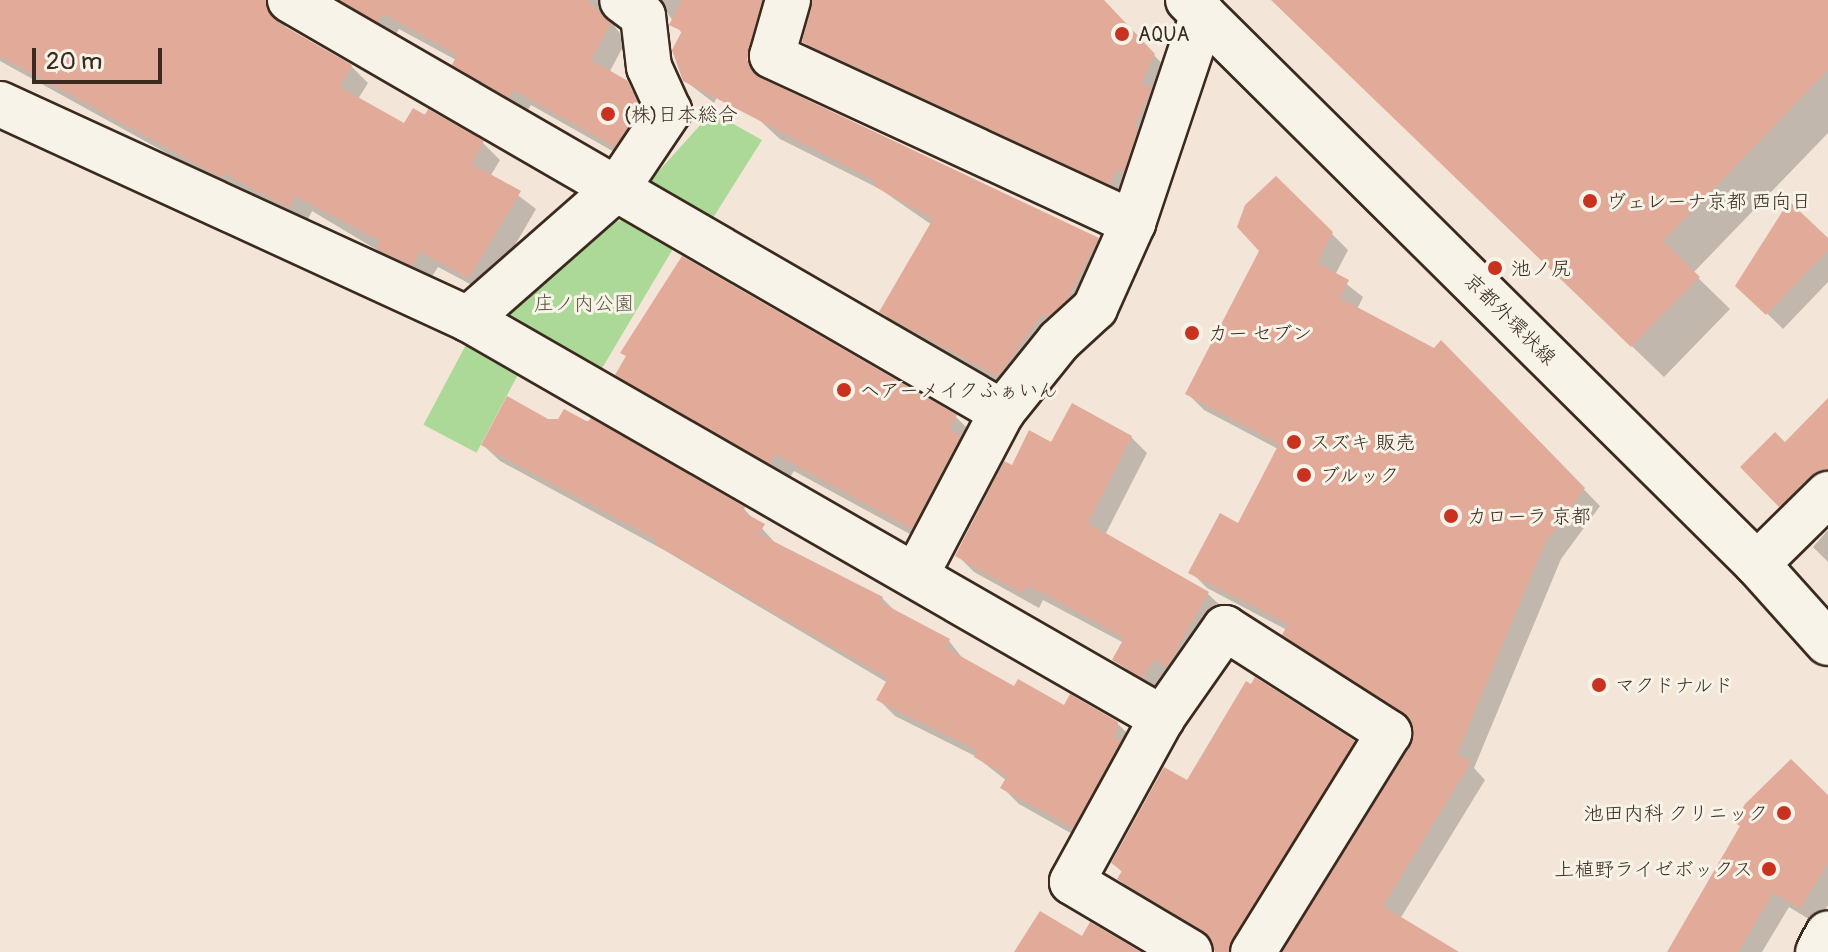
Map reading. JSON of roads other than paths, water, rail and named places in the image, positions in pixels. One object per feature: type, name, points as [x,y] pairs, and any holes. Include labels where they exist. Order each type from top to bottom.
[{"type":"street","points":[[290,0],[618,187],[1002,412]]},
{"type":"street","points":[[468,319],[618,187],[669,111],[649,67],[643,16],[622,0]]},
{"type":"street","points":[[788,0],[772,56],[1133,223]]},
{"type":"street","points":[[916,575],[1002,412],[1059,341],[1095,308],[1133,223],[1196,7]]},
{"type":"street","name":"京都外環状線","points":[[1196,7],[1757,564],[1828,643]]},
{"type":"street","points":[[0,104],[468,319],[1162,718]]},
{"type":"street","points":[[1757,564],[1828,494]]},
{"type":"street","points":[[1190,952],[1072,882],[1162,718],[1225,628],[1389,733],[1253,952]]},
{"type":"street","points":[[1818,952],[1828,933]]},
{"type":"place","name":"AQUA","points":[[1122,34]]},
{"type":"place","name":"(株)日本総合","points":[[608,114]]},
{"type":"place","name":"ヴェレーナ京都 西向日","points":[[1590,201]]},
{"type":"place","name":"池ノ尻","points":[[1495,268]]},
{"type":"place","name":"カー セブン","points":[[1192,333]]},
{"type":"place","name":"ヘアーメイクふぁいん","points":[[844,390]]},
{"type":"place","name":"スズキ 販売","points":[[1294,442]]},
{"type":"place","name":"ブルック","points":[[1304,475]]},
{"type":"place","name":"カローラ 京都","points":[[1451,516]]},
{"type":"place","name":"マクドナルド","points":[[1599,685]]},
{"type":"place","name":"池田内科 クリニック","points":[[1784,813]]},
{"type":"place","name":"上植野ライゼボックス","points":[[1769,869]]},
{"type":"park label","name":"庄ノ内公園","points":[[584,303]]}]
